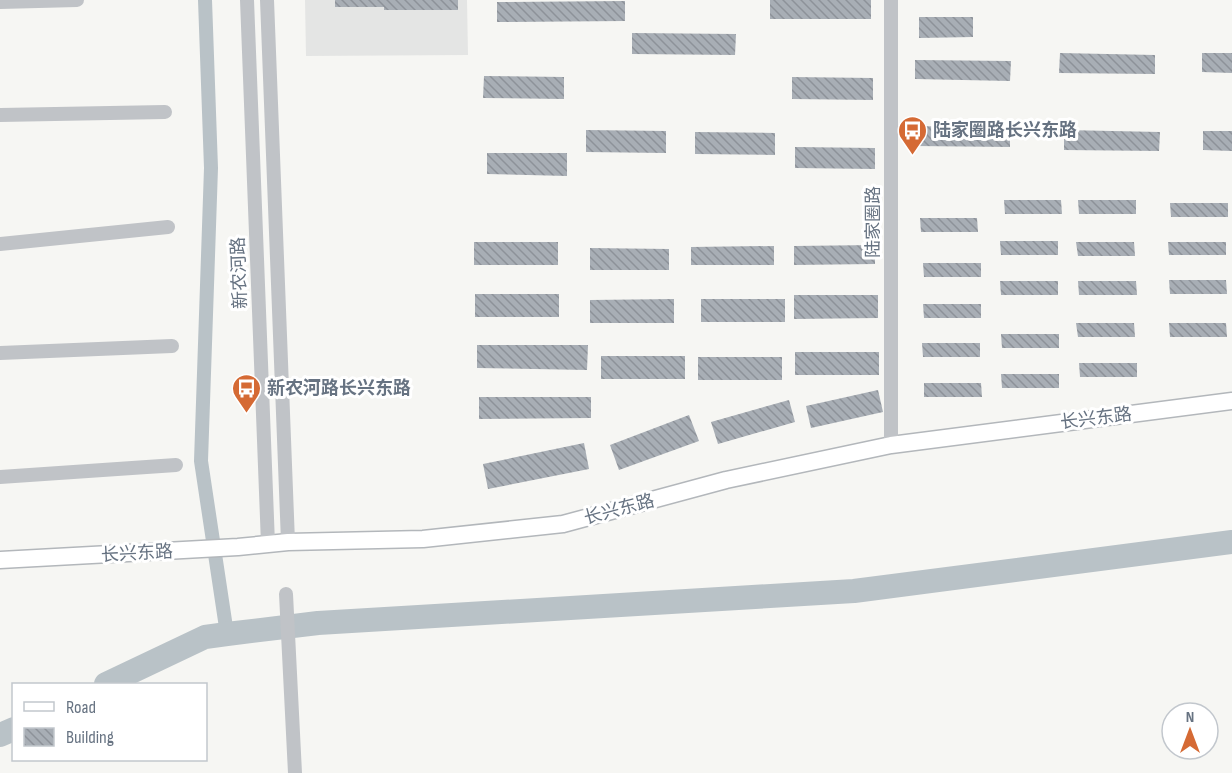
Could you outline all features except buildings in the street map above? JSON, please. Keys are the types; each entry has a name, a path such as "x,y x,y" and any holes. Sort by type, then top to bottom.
{"main road":[{"name":"长兴东路","path":"0,560 192,550 288,542 423,539 563,524 726,480 891,445 1232,401"}],"street":[{"path":"0,2 77,0"},
{"name":"新农河路","path":"247,0 268,544"},
{"path":"267,0 288,542"},
{"name":"陆家圈路","path":"891,0 891,445"},
{"path":"0,115 165,112"},
{"path":"0,244 168,226"},
{"path":"0,353 172,346"},
{"path":"0,477 176,465"},
{"path":"286,594 295,773"}],"shaded area":[{"path":"305,0 467,0 468,55 306,56"}],"waterway":[{"path":"205,0 211,168 201,461 227,634"},
{"path":"108,683 205,637 227,634 318,623 854,591 1232,542"},
{"path":"0,735 12,730"}],"place":[{"name":"陆家圈路长兴东路","path":"912,156"},
{"name":"新农河路长兴东路","path":"246,414"}]}
